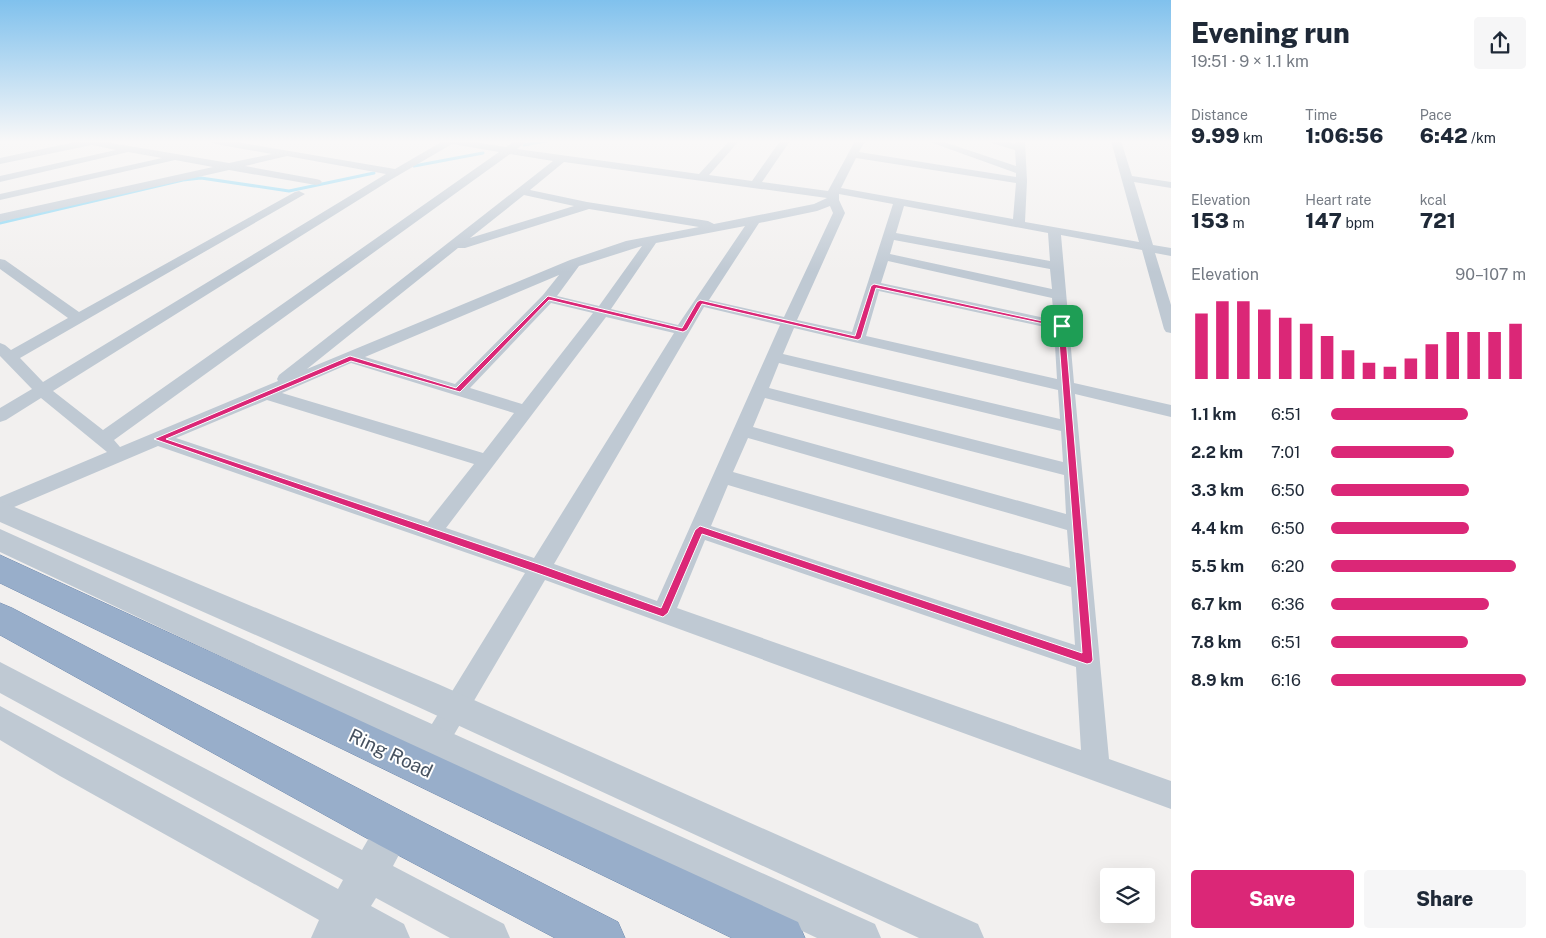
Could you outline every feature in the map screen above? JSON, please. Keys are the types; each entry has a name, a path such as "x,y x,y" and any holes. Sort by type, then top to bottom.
{"highway":[{"name":"Ring Road","path":"0,568 782,938"},
{"path":"0,618 394,830 602,938"}],"street":[{"path":"0,198 59,185"},
{"path":"0,218 145,185"},
{"path":"0,416 375,185"},
{"path":"103,439 458,185"},
{"path":"267,394 530,185"},
{"path":"746,185 899,202 1171,252"},
{"path":"0,506 574,263 630,244 817,207 833,195 838,185"},
{"path":"1019,223 1021,185"},
{"path":"1128,185 1171,329"},
{"path":"522,191 588,205 598,205 717,226"},
{"path":"120,456 103,439 43,391 5,352 78,318 299,194"},
{"path":"663,613 789,322 839,213 833,195"},
{"path":"858,338 899,202"},
{"path":"450,248 588,205"},
{"path":"436,741 700,302 755,220"},
{"path":"1054,231 1096,768"},
{"path":"889,235 1056,266"},
{"path":"432,532 603,311 652,240"},
{"path":"883,256 1059,295"},
{"path":"0,263 78,318"},
{"path":"458,391 548,298 574,263"},
{"path":"874,286 1062,326"},
{"path":"548,298 683,330"},
{"path":"700,302 1171,411"},
{"path":"774,357 1070,428"},
{"path":"350,358 526,411"},
{"path":"760,391 1073,471"},
{"path":"267,394 487,461"},
{"path":"743,430 1077,525"},
{"path":"158,439 541,569 1171,795"},
{"path":"723,476 1082,581"},
{"path":"0,511 457,708 964,938"},
{"path":"700,530 1087,660"},
{"path":"0,540 861,938"},
{"path":"0,677 490,938"},
{"path":"0,722 339,926 390,938"},
{"path":"339,926 394,830"}],"waterway":[{"path":"0,223 163,185"},
{"path":"247,185 289,191 318,185"}],"route":[{"path":"874,286 1062,326 1087,660 700,530 663,613 541,569 158,439 350,358 458,391 548,298 683,330 700,302 858,338 874,286"}]}
